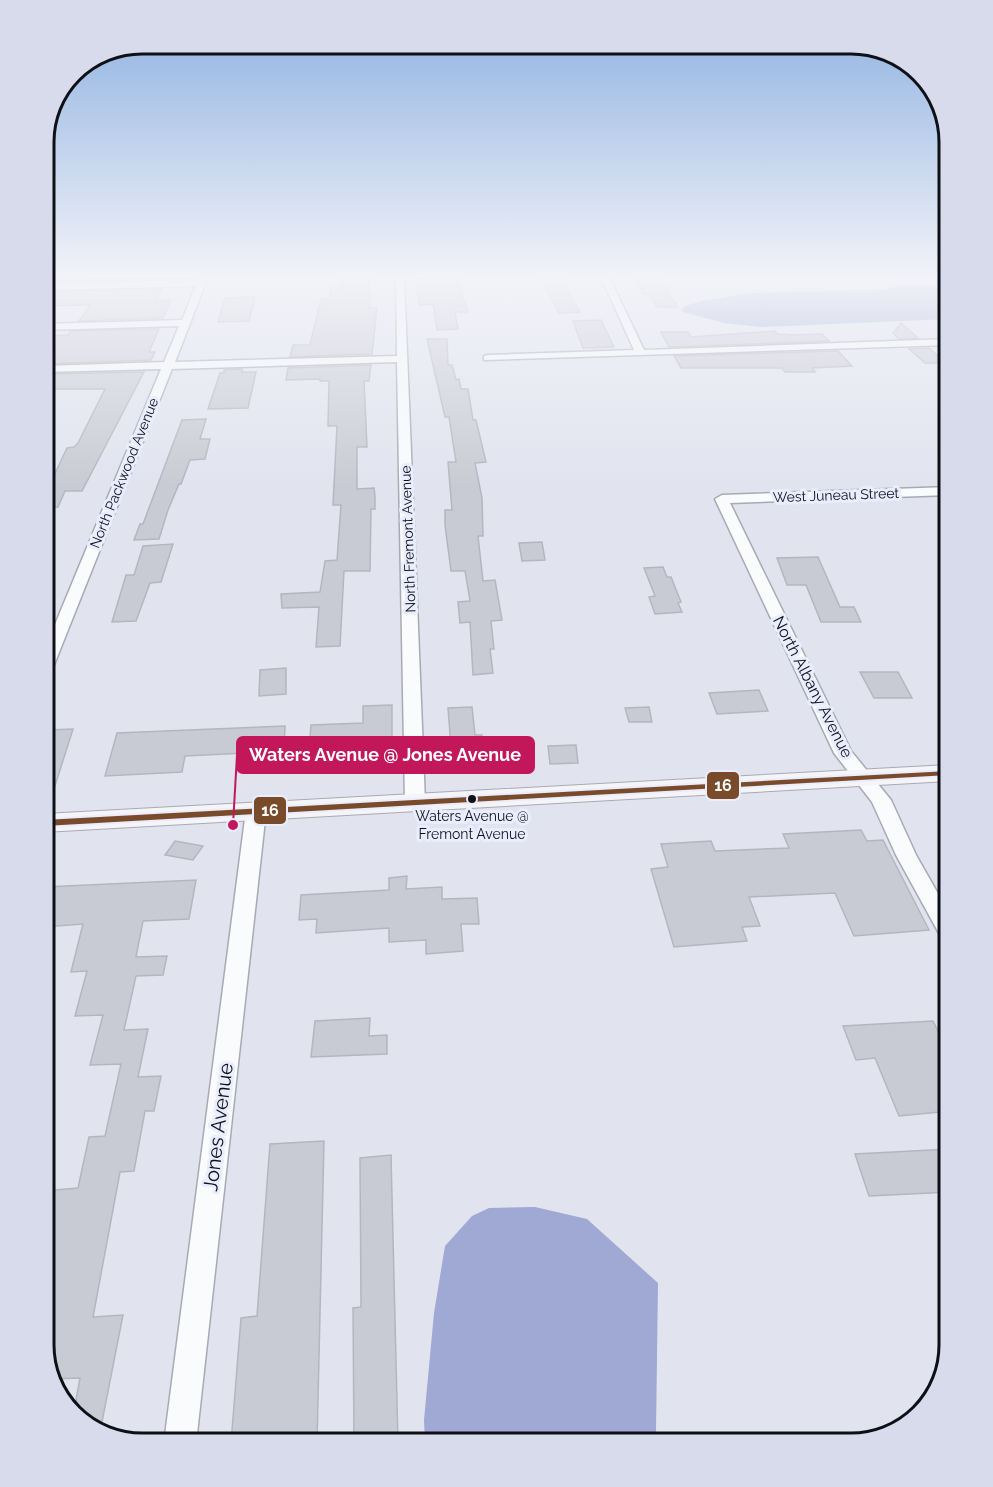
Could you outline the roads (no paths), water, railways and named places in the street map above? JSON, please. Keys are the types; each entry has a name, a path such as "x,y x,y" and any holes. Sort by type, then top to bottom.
{"main road":[{"path":"54,822 939,774"}],"street":[{"name":"North Packwood Avenue","path":"54,645 176,346"},
{"name":"North Fremont Avenue","path":"402,346 415,802"},
{"path":"637,346 640,352"},
{"path":"488,358 814,346"},
{"path":"54,369 402,359"},
{"name":"West Juneau Street","path":"722,500 939,491"},
{"name":"North Albany Avenue","path":"722,500 843,753 881,800 906,855 939,912"},
{"name":"Jones Avenue","path":"181,1433 256,811"}],"water":[{"path":"535,1207 587,1219 658,1283 656,1433 425,1433 434,1313 445,1246 472,1216 489,1208"}],"place":[{"name":"Waters Avenue @ Fremont Avenue","path":"472,799"},
{"name":"Waters Avenue @ Jones Avenue","path":"233,825"}]}
